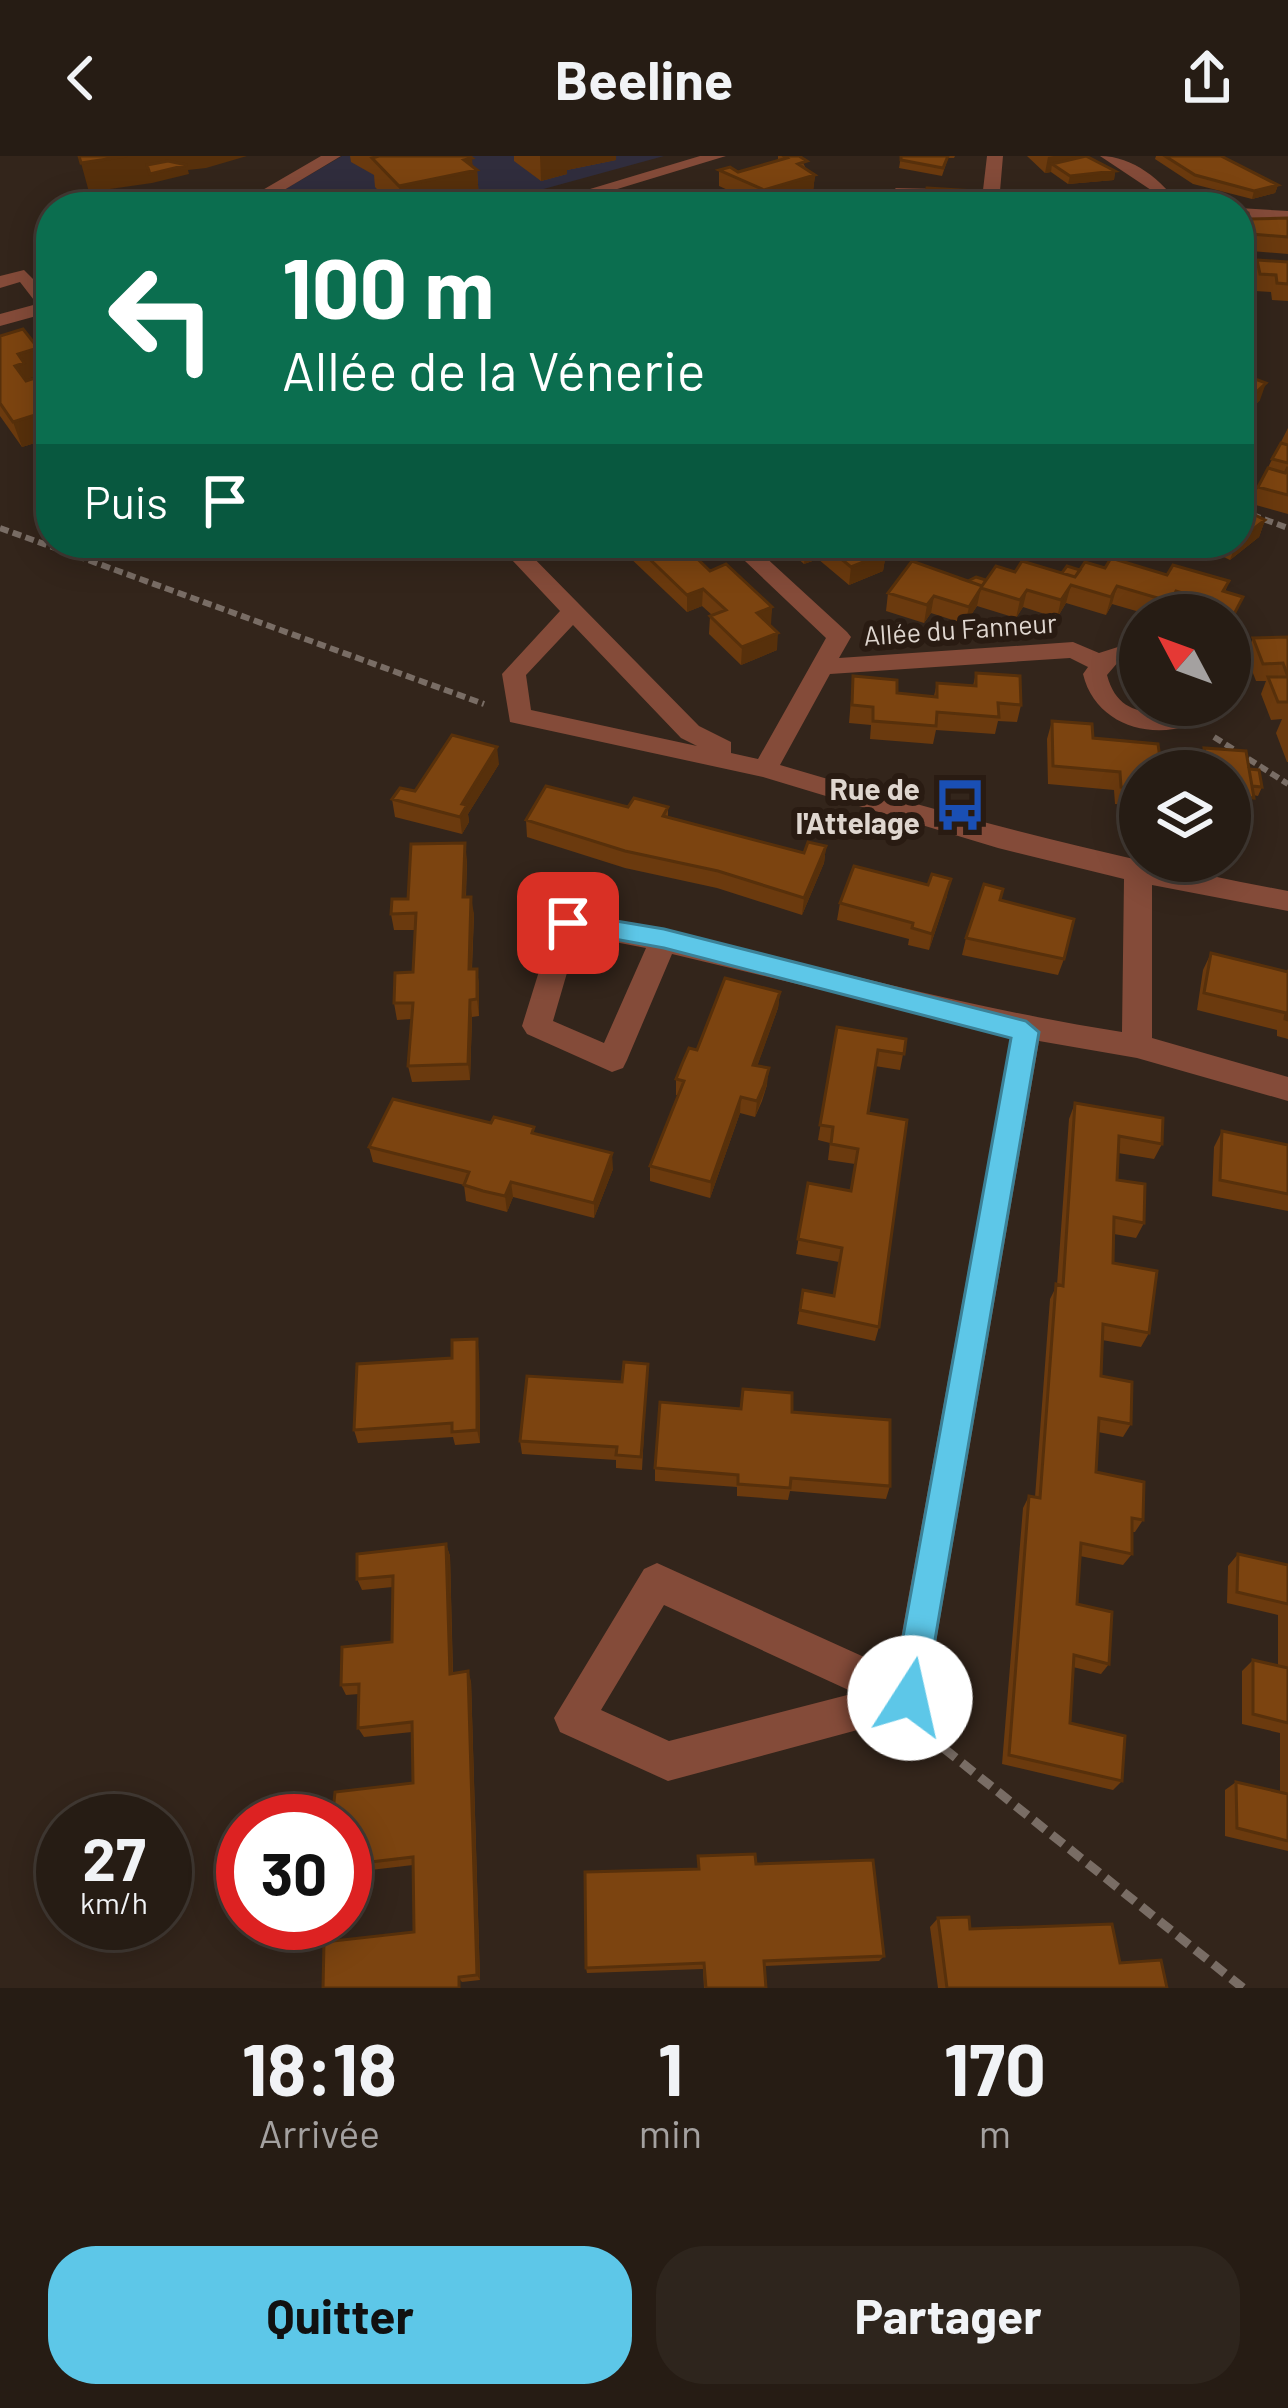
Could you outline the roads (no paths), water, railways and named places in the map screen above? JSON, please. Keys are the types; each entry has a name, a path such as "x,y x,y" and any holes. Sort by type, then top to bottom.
{"street":[{"path":"268,192 333,156"},
{"path":"592,192 718,156"},
{"path":"991,192 995,156"},
{"path":"1108,156 1162,192"},
{"path":"1254,214 1288,216"},
{"path":"0,281 24,275 36,289"},
{"path":"0,320 36,310"},
{"path":"522,558 690,732 765,769"},
{"path":"753,558 839,637 765,769"},
{"path":"574,610 514,674 519,716 765,769 998,839 1119,868"},
{"name":"Allée du Fanneur","path":"821,667 1073,650 1100,663"},
{"path":"1119,656 1100,663 1095,686 1119,711"},
{"path":"1137,1046 1138,882"},
{"path":"1185,882 1288,902"},
{"path":"664,938 612,1060 537,1026 568,923 664,938 1026,1032 1137,1046 1288,1089"},
{"path":"899,1701 1026,1032"},
{"path":"657,1582 899,1701 668,1761 574,1718 657,1582"}],"place":[{"name":"Rue de l'Attelage","path":"960,805"}]}
